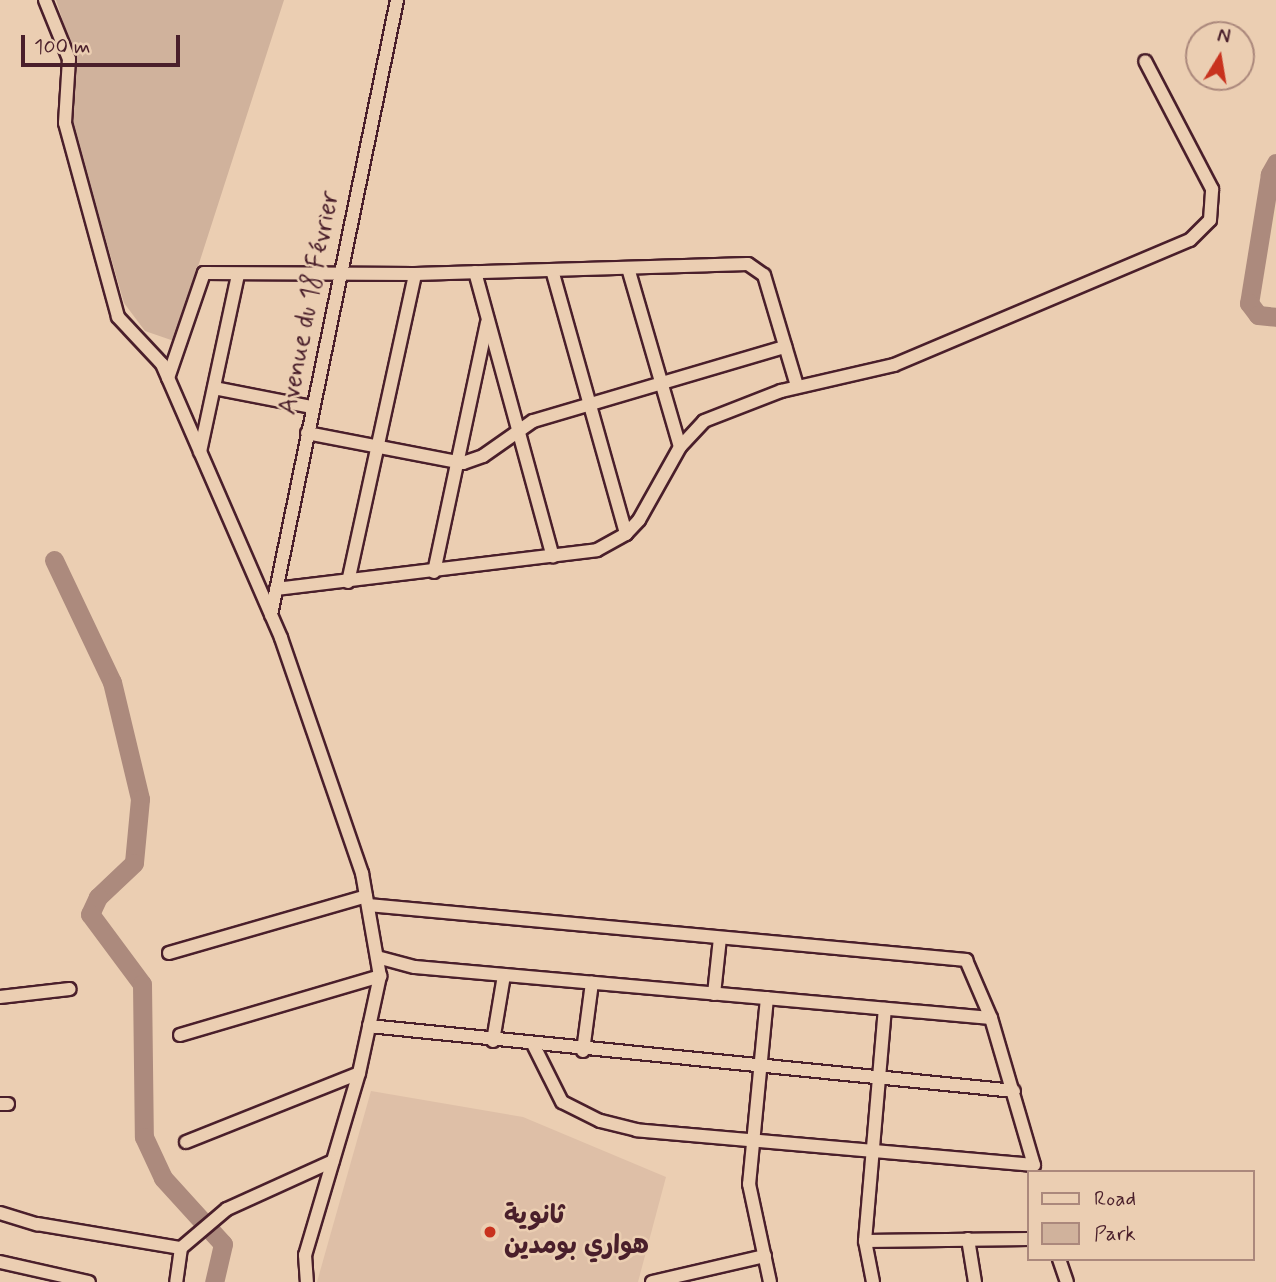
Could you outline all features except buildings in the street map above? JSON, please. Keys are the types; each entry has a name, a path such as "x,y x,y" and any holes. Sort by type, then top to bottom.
{"street":[{"path":"45,0 69,59 65,123 118,317 162,364 271,615 367,901 380,976 359,1073 305,1255 307,1282"},
{"name":"Avenue du 18 Février","path":"271,615 337,275 397,0"},
{"path":"276,589 434,572 597,550 626,534 639,520 680,447 704,421 797,386 894,365 1190,240 1210,220 1212,189 1145,61"},
{"path":"168,378 204,273 337,275 756,266 764,275 797,386"},
{"path":"628,268 680,447"},
{"path":"552,270 626,534"},
{"path":"475,272 553,557"},
{"path":"200,452 238,274"},
{"path":"348,582 415,274"},
{"path":"434,572 488,319"},
{"path":"307,433 457,463 483,456 518,429 589,404 785,348"},
{"path":"214,388 312,407"},
{"path":"169,954 367,901 965,960 990,1018 1035,1168 637,1130 600,1121 562,1102 534,1046"},
{"path":"714,994 720,937"},
{"path":"377,957 415,967 990,1018"},
{"path":"493,1041 504,975"},
{"path":"180,1035 380,976"},
{"path":"583,1051 592,983"},
{"path":"0,997 70,989"},
{"path":"767,998 749,1184 770,1282"},
{"path":"873,1282 865,1241 885,1009"},
{"path":"369,1026 583,1051 1014,1091"},
{"path":"186,1142 359,1073"},
{"path":"176,1282 181,1248 227,1209 333,1161"},
{"path":"0,1213 37,1224 181,1248"},
{"path":"865,1241 1028,1239"},
{"path":"968,1240 975,1282"},
{"path":"652,1282 765,1256"},
{"path":"1060,1261 1067,1282"},
{"path":"0,1262 89,1282"}],"shaded area":[{"name":"ثانوية هواري بومدين","path":"371,1091 523,1117 666,1177 638,1282 317,1282"}],"green space":[{"path":"56,0 284,0 174,341 145,331 124,303 73,125 74,55"}],"waterway":[{"path":"1276,163 1270,174 1249,303 1258,315 1276,317"},
{"path":"54,560 112,682 140,799 134,863 98,897 90,914 142,984 144,1137 163,1178 223,1244 214,1282"}],"place":[{"name":"ثانوية هواري بومدين","path":"490,1232"}]}
